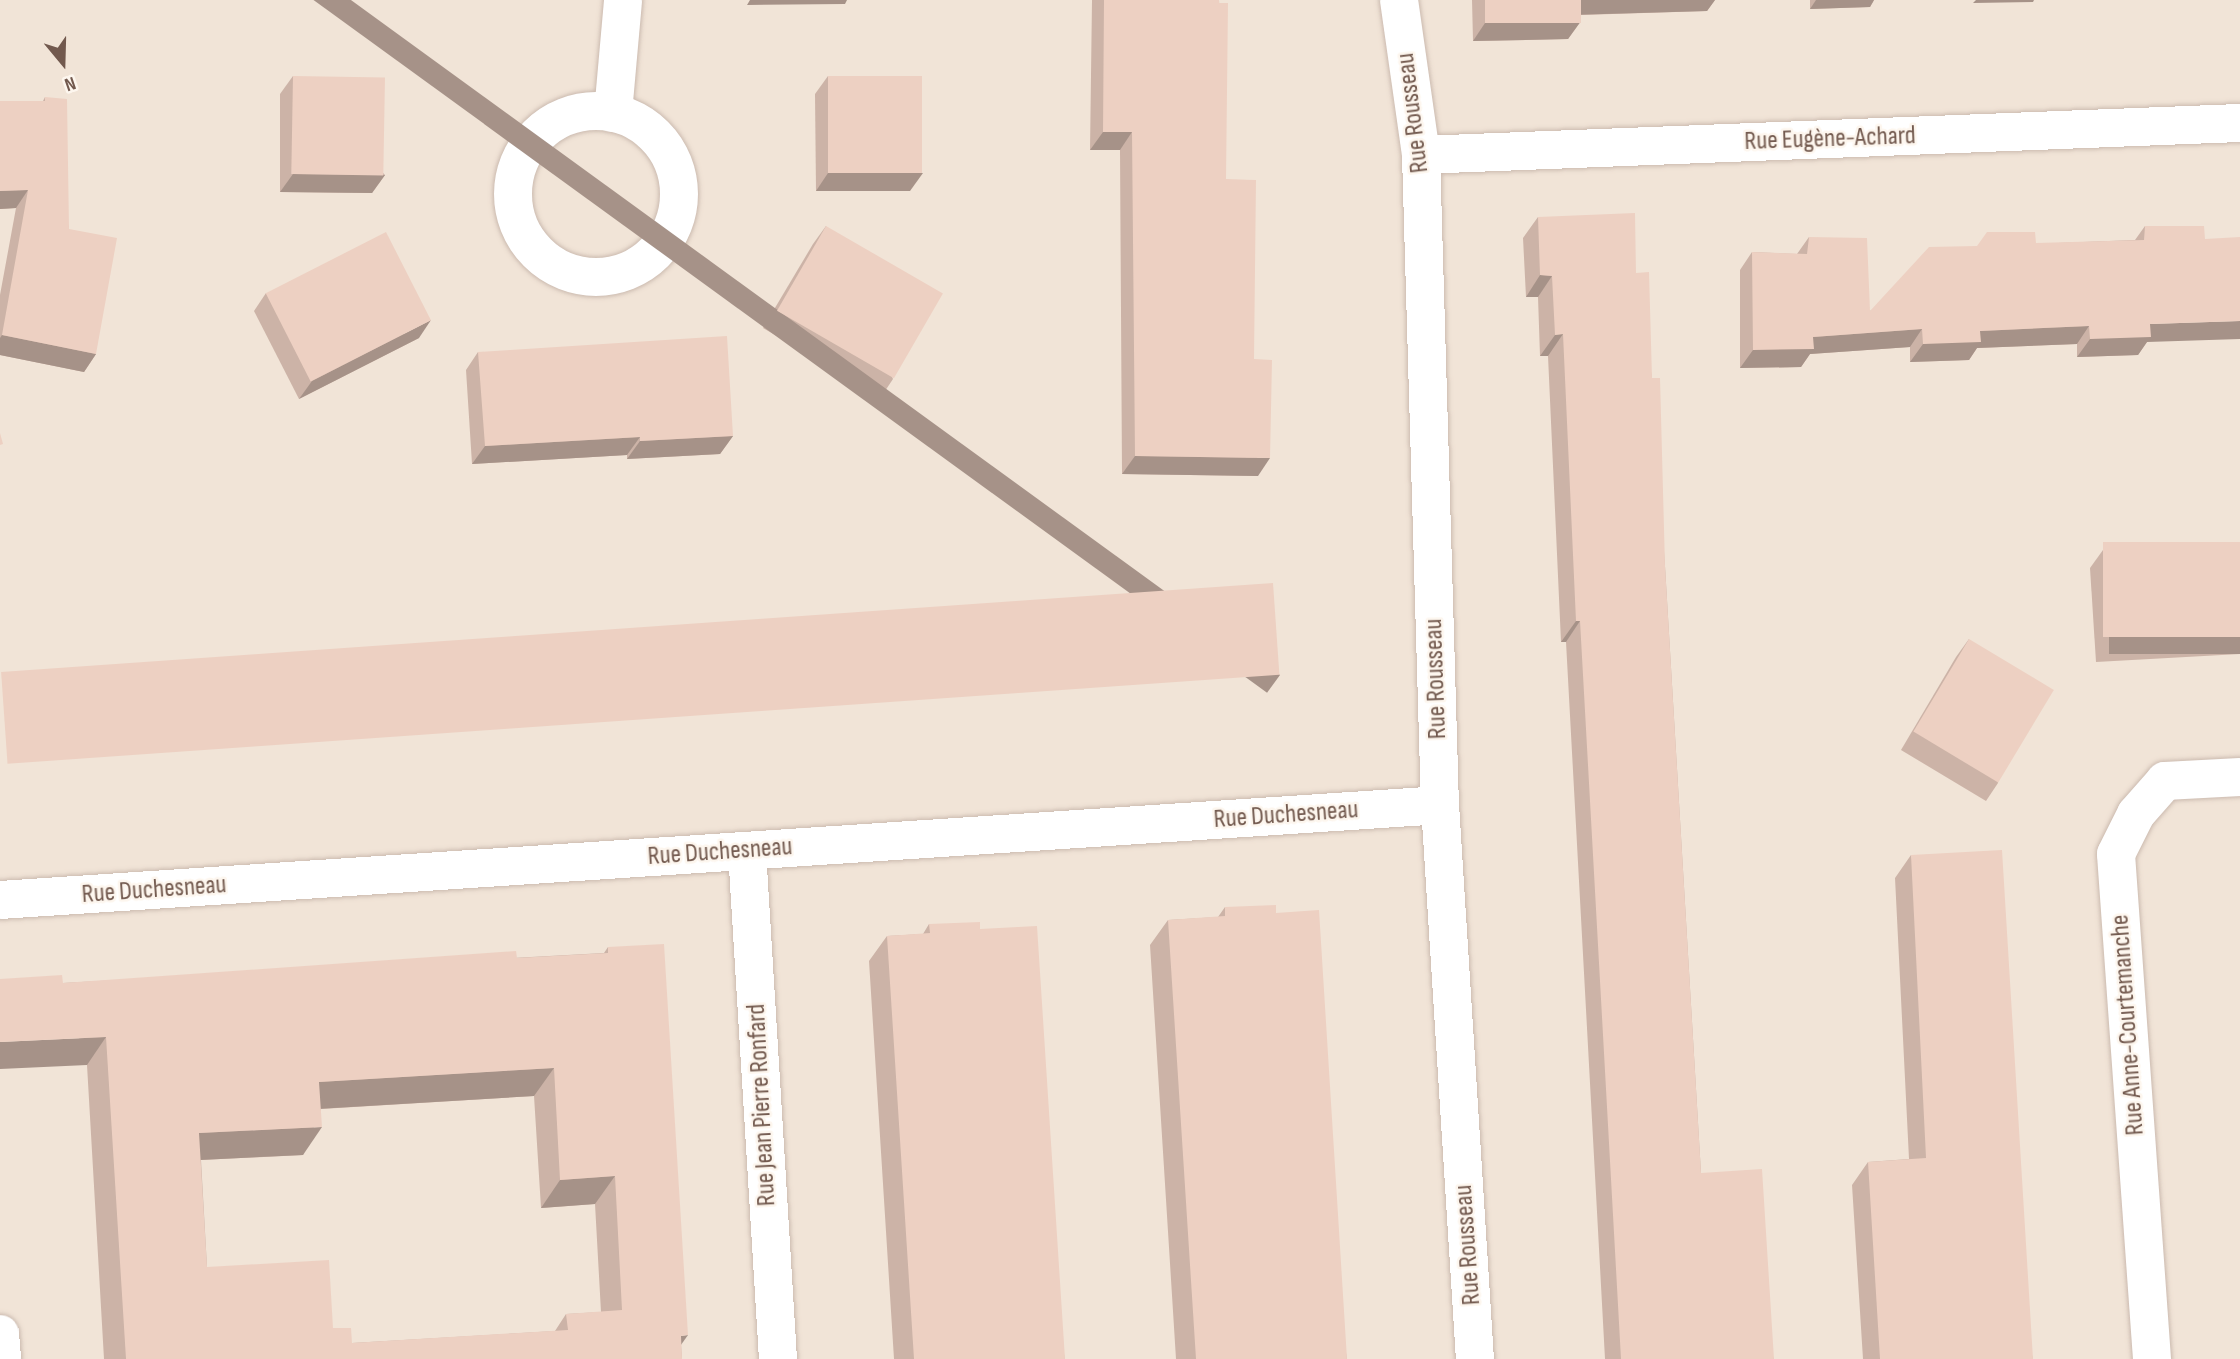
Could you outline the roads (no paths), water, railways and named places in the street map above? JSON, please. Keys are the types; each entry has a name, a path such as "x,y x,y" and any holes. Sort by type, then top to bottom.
{"street":[{"path":"613,113 622,0"},
{"name":"Rue Rousseau","path":"1399,0 1421,155 1440,805 1475,1359"},
{"path":"586,111 613,113 639,123 660,140 674,164 679,191 676,219 664,243 643,262 618,275 591,277 564,271 532,246 514,210 513,183 521,156 537,135 559,120 586,111"},
{"name":"Rue Eugène-Achard","path":"1421,155 2240,123"},
{"name":"Rue Anne-Courtemanche","path":"2152,1359 2116,854 2136,814 2165,781 2240,777"},
{"name":"Rue Duchesneau","path":"0,900 1440,805"},
{"name":"Rue Jean Pierre Ronfard","path":"747,850 778,1359"},
{"path":"0,1334 2,1359"}]}
